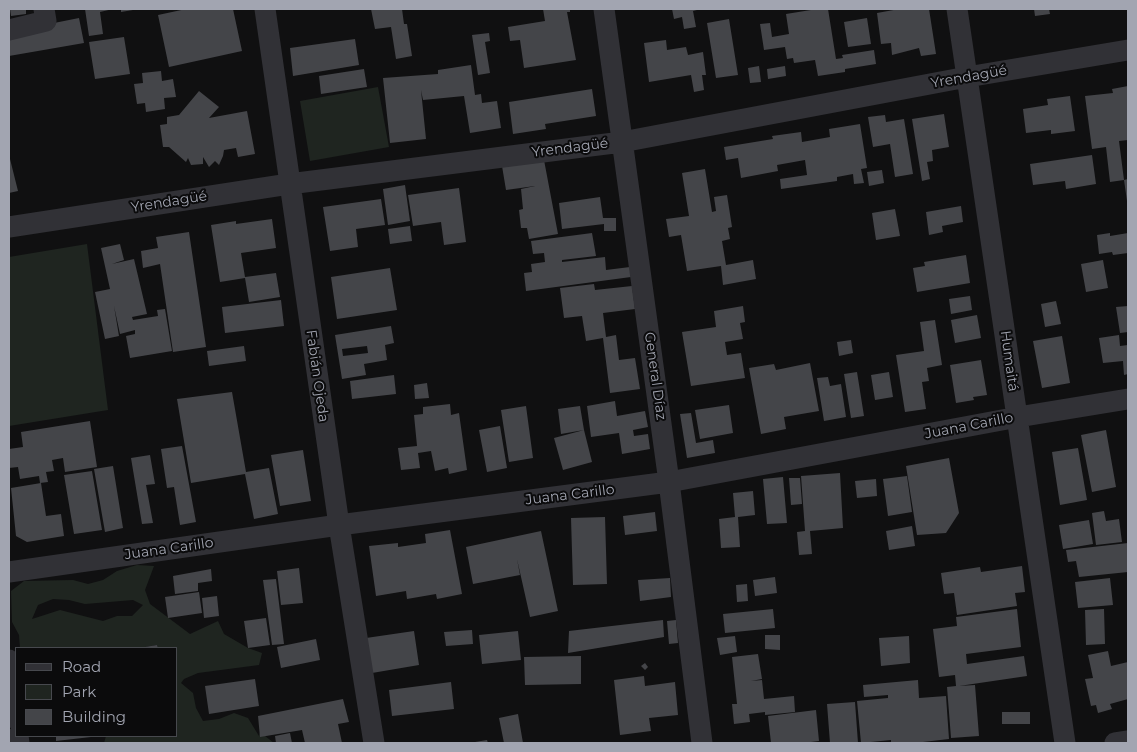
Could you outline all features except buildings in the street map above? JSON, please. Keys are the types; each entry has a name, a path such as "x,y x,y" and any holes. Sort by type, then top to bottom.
{"street":[{"path":"15,25 46,21 44,9"},
{"name":"Fabián Ojeda","path":"265,9 339,525 374,743"},
{"name":"General Díaz","path":"604,9 669,482 702,743"},
{"name":"Humaitá","path":"957,9 1065,743"},
{"name":"Yrendagüé","path":"9,227 289,184 622,142 968,77 1128,50"},
{"name":"Juana Carillo","path":"9,572 339,525 669,482 1018,417 1128,399"},
{"path":"9,660 15,711"},
{"path":"1116,743 1128,741"}],"green space":[{"path":"378,87 389,147 310,161 300,101"},
{"path":"87,244 108,410 9,426 9,257"},
{"path":"137,565 154,566 145,590 150,604 190,634 218,621 224,634 248,648 262,653 259,665 198,673 184,679 181,683 193,693 196,708 203,721 219,719 234,713 248,718 259,736 260,732 274,743 104,743 106,737 178,737 178,647 158,647 157,645 145,647 20,647 19,635 12,622 11,591 24,581 73,580 88,584 103,580 117,571","holes":["53,599 85,604 133,600 143,605 132,616 117,616 103,621 60,610 32,619 38,605"]}]}
